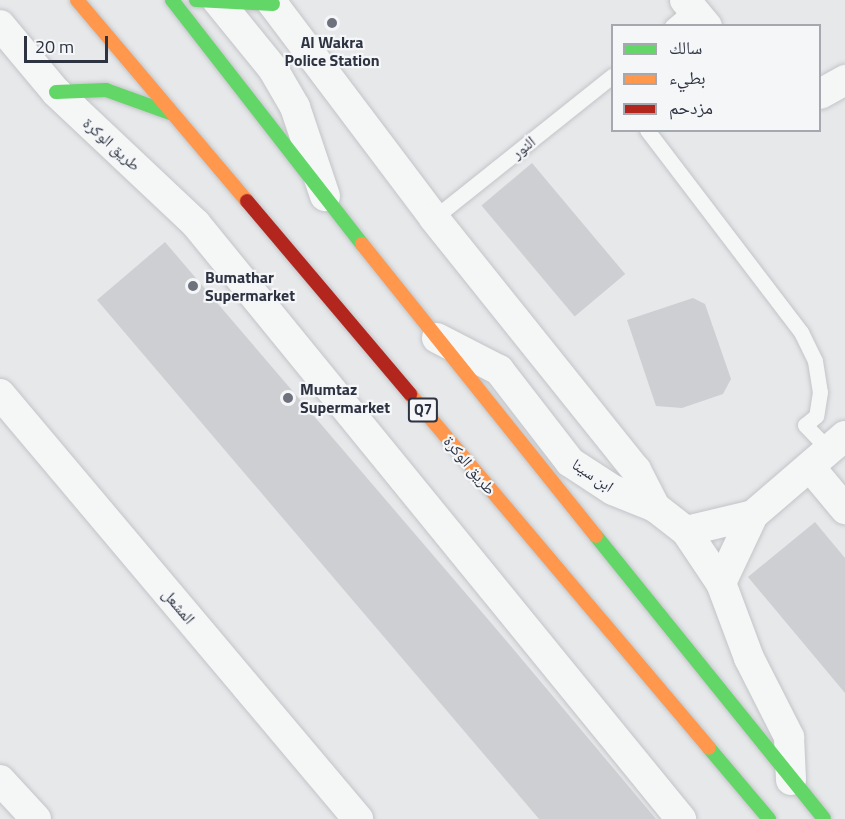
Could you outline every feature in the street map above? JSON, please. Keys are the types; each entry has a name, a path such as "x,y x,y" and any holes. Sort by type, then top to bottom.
{"highway":[{"name":"طريق الوكرة","path":"77,0 770,819"},
{"path":"172,0 435,337 824,819"},
{"path":"211,1 271,2"},
{"path":"56,92 106,90 172,114"}],"street":[{"path":"211,1 273,69 295,107 327,201"},
{"path":"271,2 434,218 636,470 655,507"},
{"name":"طريق الوكرة","path":"0,25 13,54 196,224 681,819"},
{"path":"821,93 845,80"},
{"name":"ابن سينا","path":"435,337 499,370 570,462 613,490 655,507 686,531 721,584"},
{"name":"المشعل","path":"0,394 358,819"},
{"path":"791,780 789,737 749,658 721,584 753,515 828,451 845,509"},
{"path":"686,531 753,515"},
{"path":"0,780 36,819"}],"lane":[{"name":"النور","path":"434,218 611,81"},
{"path":"649,132 805,339 820,392 816,416 805,425 828,451"}],"building":[{"path":"532,163 625,274 575,317 481,205"},
{"path":"165,242 656,819 539,819 97,300"},
{"path":"693,298 705,304 731,379 723,394 682,408 656,406 627,320"},
{"path":"815,522 845,558 845,693 748,577"}],"traffic: fast":[{"path":"172,0 362,244"},
{"path":"196,0 273,4"},
{"path":"56,92 106,90 170,113"},
{"path":"596,536 824,819"},
{"path":"709,748 769,819"}],"traffic: slow":[{"path":"77,0 247,201"},
{"path":"362,244 596,536"},
{"path":"410,394 709,748"}],"traffic: jam":[{"path":"247,201 410,394"}],"place":[{"name":"Al Wakra Police Station","path":"332,23"},
{"name":"Bumathar Supermarket","path":"193,286"},
{"name":"Mumtaz Supermarket","path":"288,398"}]}
